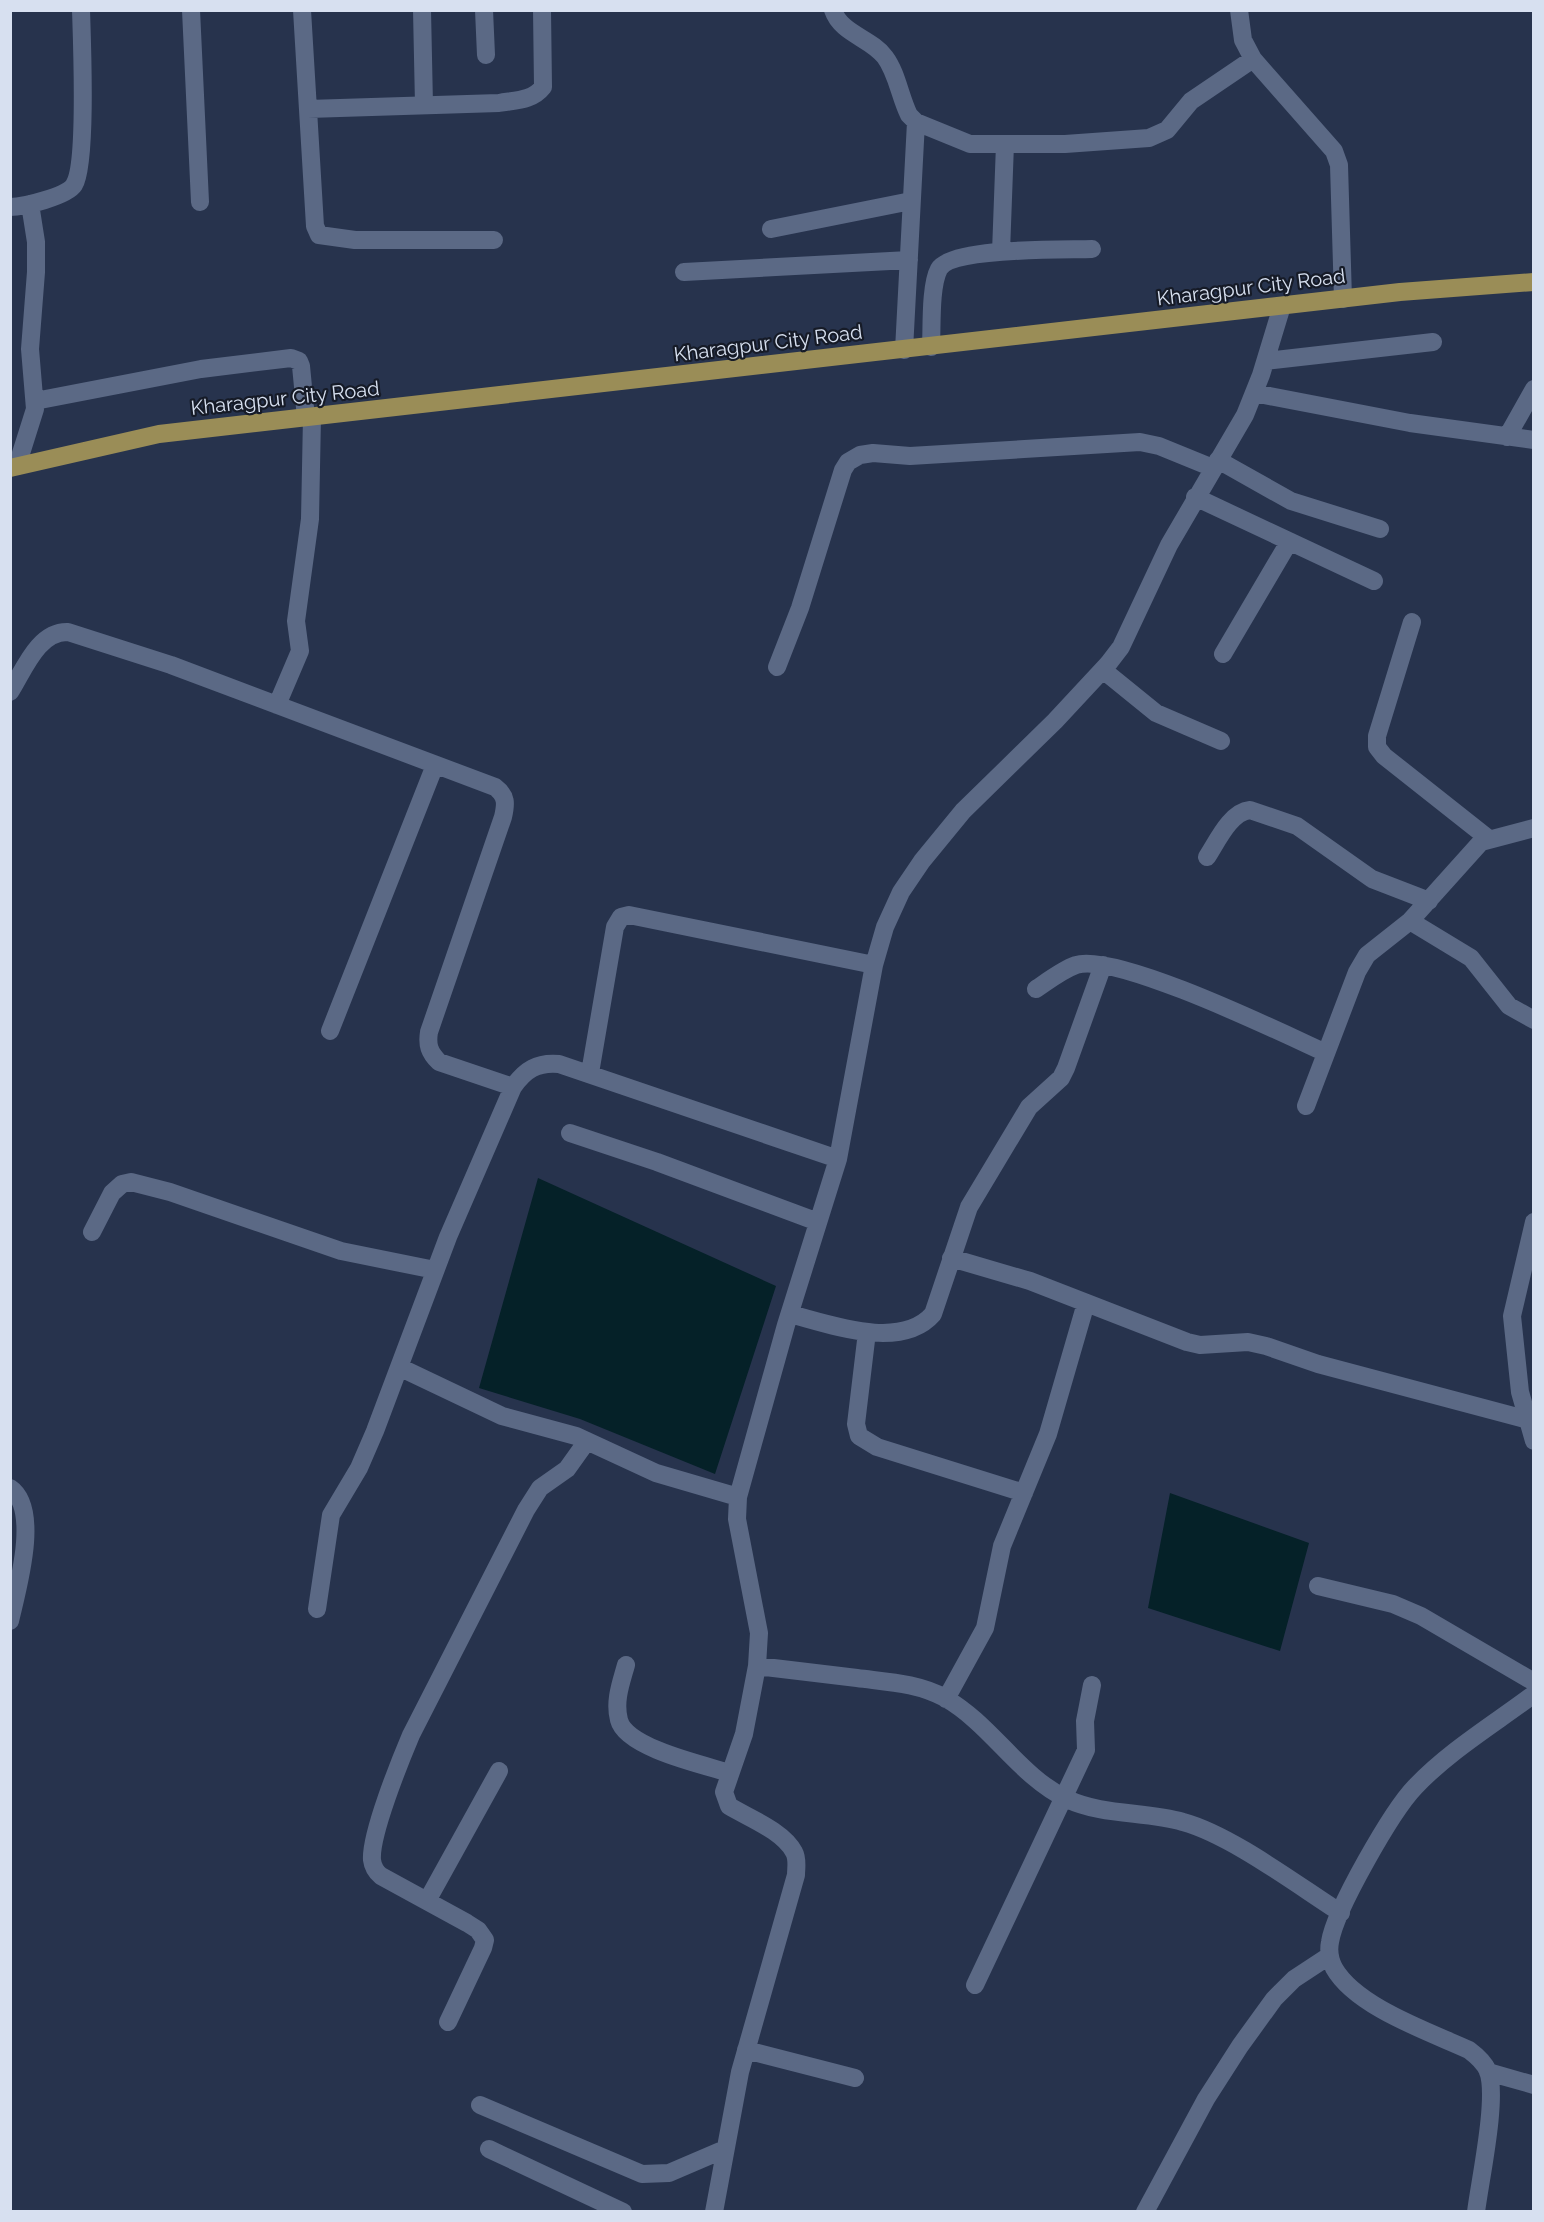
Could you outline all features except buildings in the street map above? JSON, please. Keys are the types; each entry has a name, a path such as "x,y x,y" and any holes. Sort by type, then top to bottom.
{"main road":[{"name":"Kharagpur City Road","path":"14,467 159,434 1343,299 1533,282"}],"street":[{"path":"10,207 30,204 68,192 77,179 82,120 81,10"},
{"path":"191,10 200,202"},
{"path":"302,10 315,226 319,235 355,240 494,240"},
{"path":"422,10 424,105"},
{"path":"484,10 486,55"},
{"path":"308,109 499,103 538,94 543,87 544,74 542,10"},
{"path":"833,10 841,25 873,45 884,55 909,115 916,122 970,144 1065,144 1149,138 1161,134 1191,102 1253,59"},
{"path":"1239,10 1243,40 1253,59 1334,151 1339,165 1343,299"},
{"path":"904,350 916,122"},
{"path":"1000,252 1005,144"},
{"path":"771,229 911,201"},
{"path":"14,467 31,425 35,401 30,349 36,279 36,242 30,204"},
{"path":"931,347 936,280 939,269 954,258 1000,252 1092,249"},
{"path":"684,272 909,260"},
{"path":"714,2211 746,2050 796,1875 797,1860 795,1852 777,1835 729,1806 724,1792 744,1734 757,1666 759,1633 737,1520 738,1497 790,1314 838,1159 874,964 885,927 901,892 922,861 963,811 1103,670 1121,647 1169,545 1245,415 1266,361 1282,306"},
{"path":"1266,361 1433,342"},
{"path":"35,401 190,371 291,358 298,361 301,366 309,418 310,519 296,621 300,651 277,705"},
{"path":"1507,437 1533,389"},
{"path":"1254,393 1410,423 1533,440"},
{"path":"777,667 800,608 843,470 848,462 860,455 910,456 1140,442 1216,464 1291,501 1380,529"},
{"path":"1195,497 1374,581"},
{"path":"1223,654 1289,542"},
{"path":"1412,622 1377,736 1377,747 1384,756 1489,839"},
{"path":"10,692 39,646 56,632 68,632 171,665 495,787 502,792 506,803 429,1032 428,1044 431,1054 439,1062 513,1087"},
{"path":"1103,670 1156,713 1221,741"},
{"path":"330,1031 435,765"},
{"path":"1207,857 1235,816 1242,811 1250,810 1297,826 1372,879 1429,901"},
{"path":"1306,1106 1357,972 1367,956 1410,921 1470,852 1489,839 1533,828"},
{"path":"590,1073 615,927 621,917 629,915 874,964"},
{"path":"1410,921 1471,958 1509,1006 1533,1020"},
{"path":"1036,989 1076,965 1103,965 1142,976 1217,1004 1326,1053"},
{"path":"790,1314 867,1332 900,1331 926,1322 933,1314 969,1207 1029,1107 1062,1077 1103,965"},
{"path":"317,1609 331,1515 359,1468 435,1270 513,1087 522,1074 531,1067 547,1063 590,1073 838,1159"},
{"path":"570,1133 657,1162 818,1222"},
{"path":"92,1232 112,1194 122,1184 131,1182 170,1192 342,1251 435,1270"},
{"path":"1533,1221 1513,1305 1524,1357 1525,1419 1533,1441"},
{"path":"951,1258 1030,1281 1187,1342 1200,1345 1248,1342 1266,1346 1318,1364 1525,1419"},
{"path":"946,1699 985,1628 997,1564 1048,1434 1086,1303"},
{"path":"867,1332 856,1424 859,1437 877,1447 1024,1493"},
{"path":"399,1367 502,1416 587,1441 656,1473 738,1497"},
{"path":"448,2022 483,1948 484,1940 473,1926 381,1876 375,1870 372,1862 372,1850 395,1773 432,1692 526,1510 540,1488 567,1469 587,1441"},
{"path":"10,1488 19,1495 25,1515 23,1565 10,1621"},
{"path":"1318,1586 1393,1604 1412,1612 1445,1629 1533,1682"},
{"path":"626,1665 617,1698 619,1723 625,1733 645,1744 730,1773"},
{"path":"757,1666 908,1685 946,1699 985,1727 1040,1781 1064,1797 1088,1807 1150,1815 1184,1822 1208,1831 1341,1913"},
{"path":"975,1985 1086,1750 1085,1721 1092,1685"},
{"path":"1476,2211 1491,2101 1488,2072 1481,2060 1469,2050 1369,2001 1335,1970 1329,1956 1330,1942 1341,1913 1372,1851 1399,1806 1436,1767 1533,1694"},
{"path":"427,1901 499,1771"},
{"path":"1145,2211 1206,2098 1240,2046 1288,1986 1329,1956"},
{"path":"746,2050 855,2078"},
{"path":"1488,2072 1533,2085"},
{"path":"480,2105 642,2174 669,2173 725,2150"},
{"path":"489,2150 623,2211"}],"water":[{"path":"538,1178 776,1286 715,1474 580,1419 479,1388"},
{"path":"1170,1493 1309,1543 1280,1651 1148,1608"}]}
